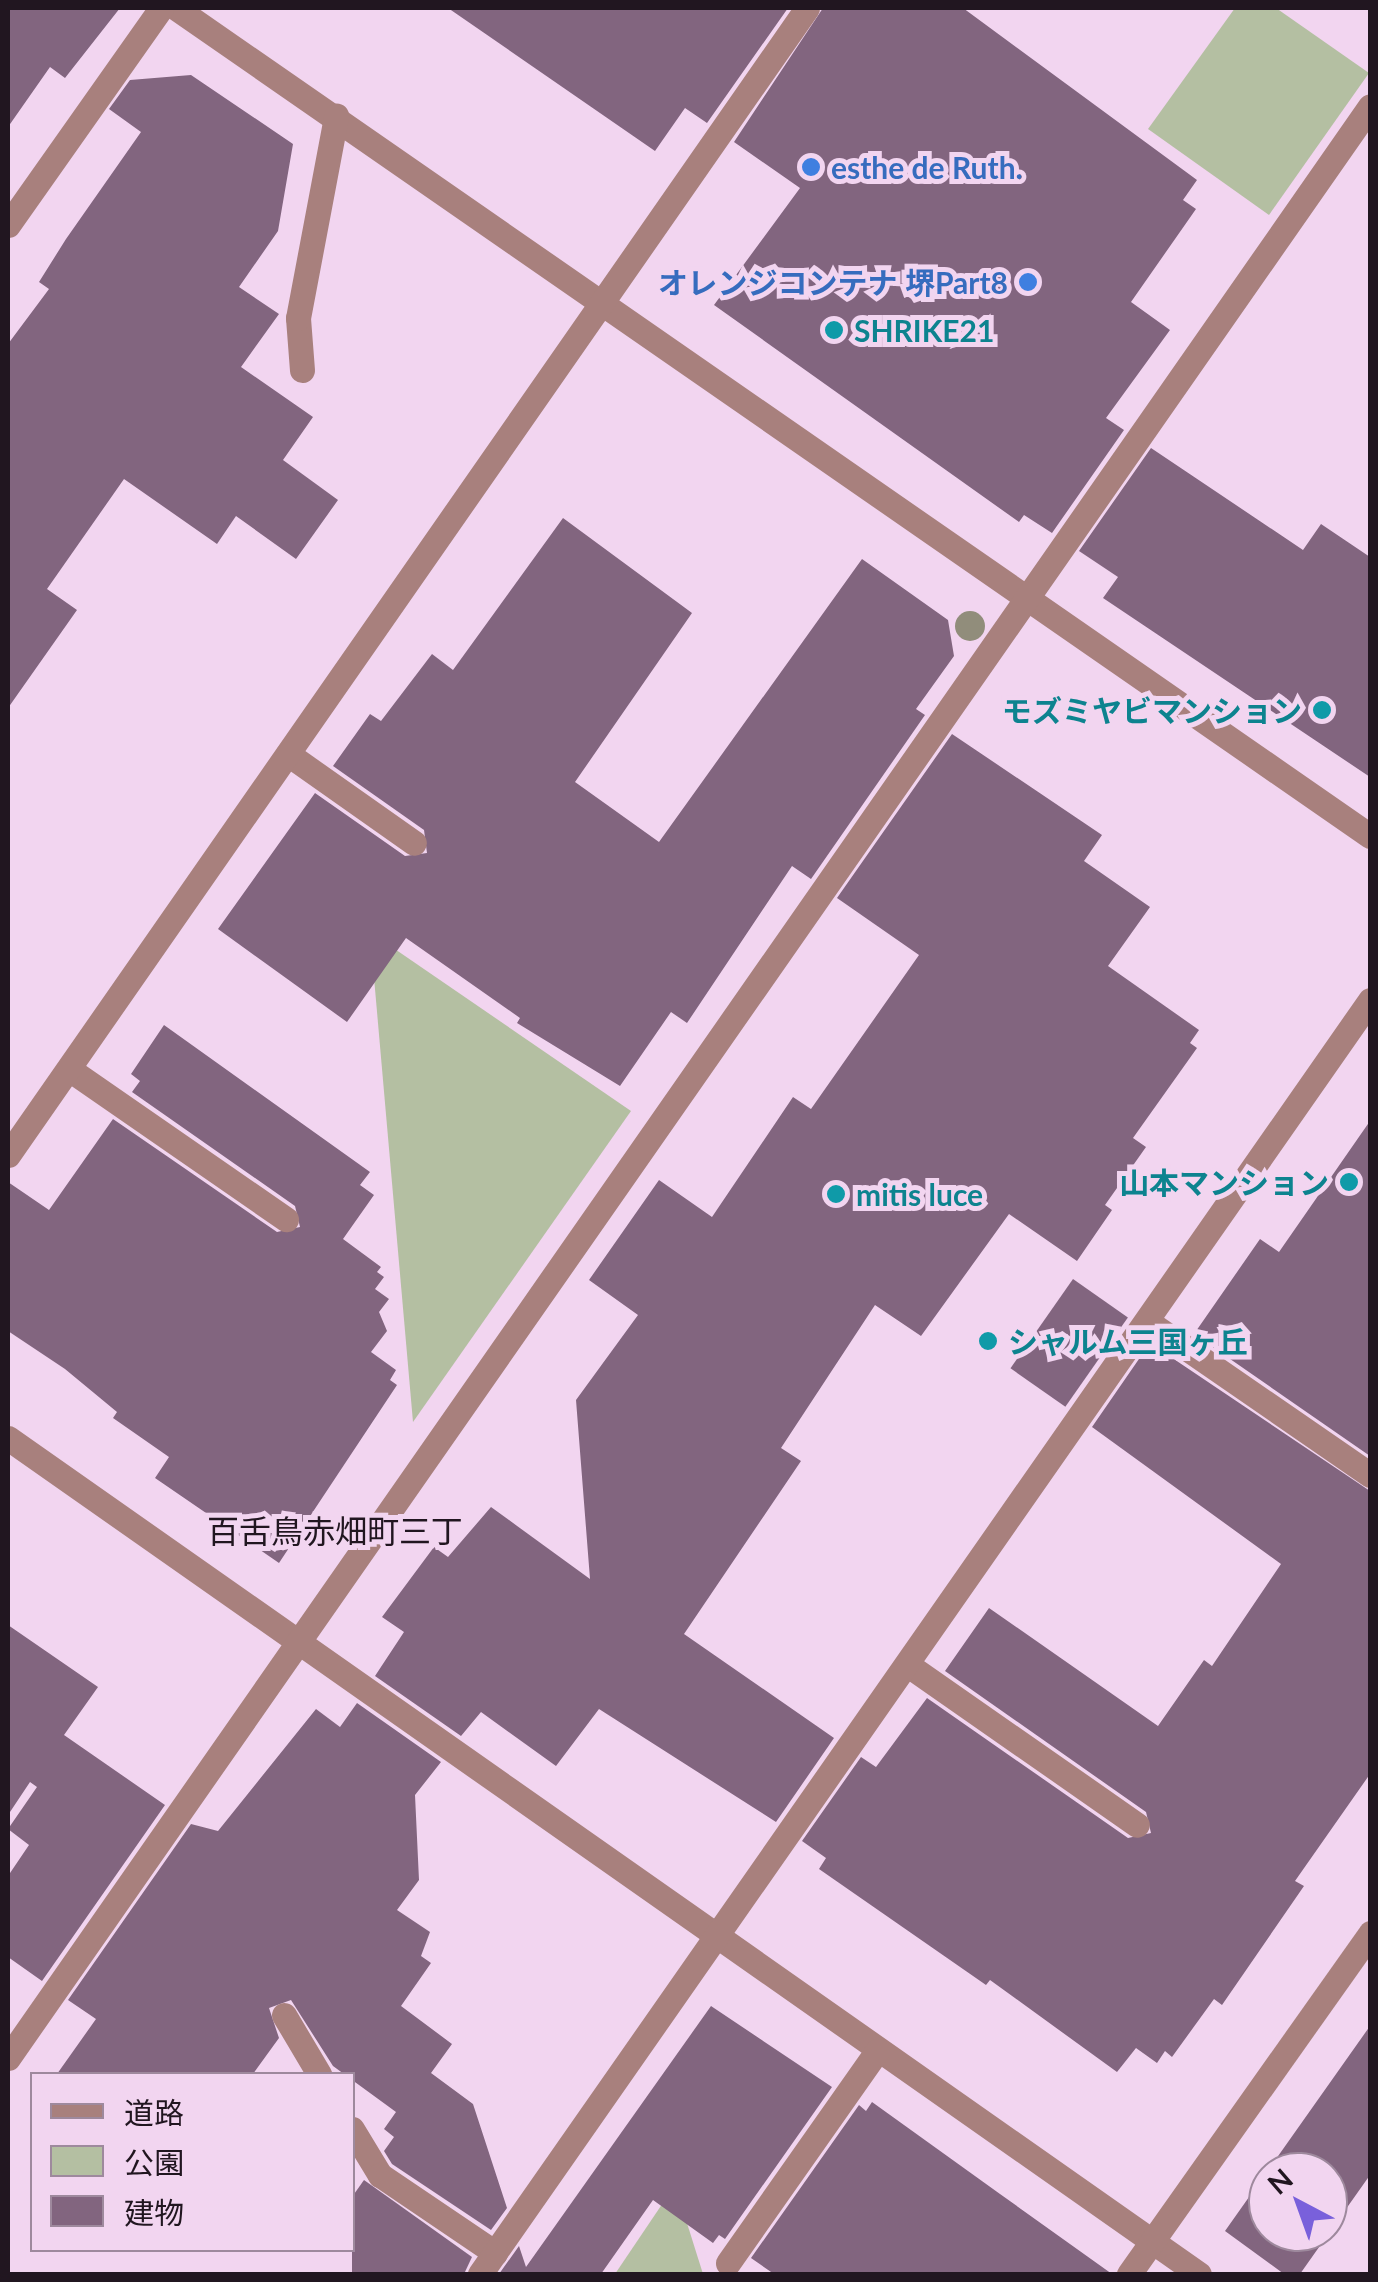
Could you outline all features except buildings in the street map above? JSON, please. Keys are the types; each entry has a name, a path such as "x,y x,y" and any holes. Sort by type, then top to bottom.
{"street":[{"path":"8,226 160,8"},
{"path":"176,8 604,301 1370,836"},
{"path":"8,1155 807,8"},
{"path":"8,2058 301,1645 1024,595 1370,106"},
{"path":"302,370 298,318 336,116"},
{"path":"288,754 414,843"},
{"path":"355,2135 380,2175 487,2264 719,1938 1370,1000"},
{"path":"69,1068 286,1219"},
{"path":"1148,1321 1370,1475"},
{"path":"8,1438 1198,2274"},
{"path":"908,1666 1137,1825"},
{"path":"1129,2274 1370,1934"},
{"path":"284,2015 319,2072"},
{"path":"728,2263 878,2051"}],"green space":[{"path":"1235,8 1276,8 1369,73 1269,215 1148,129"},
{"path":"370,932 631,1111 413,1422"},
{"path":"675,2185 703,2274 615,2274"}],"place":[{"name":"esthe de Ruth.","path":"811,167"},
{"name":"オレンジコンテナ 堺Part8","path":"1028,282"},
{"name":"SHRIKE21","path":"834,330"},
{"name":"モズミヤビマンション","path":"1322,710"},
{"name":"山本マンション","path":"1349,1182"},
{"name":"mitis luce","path":"836,1194"},
{"name":"シャルム三国ヶ丘","path":"988,1341"}],"district":[{"name":"百舌鳥赤畑町三丁","path":"335,1531"}]}
